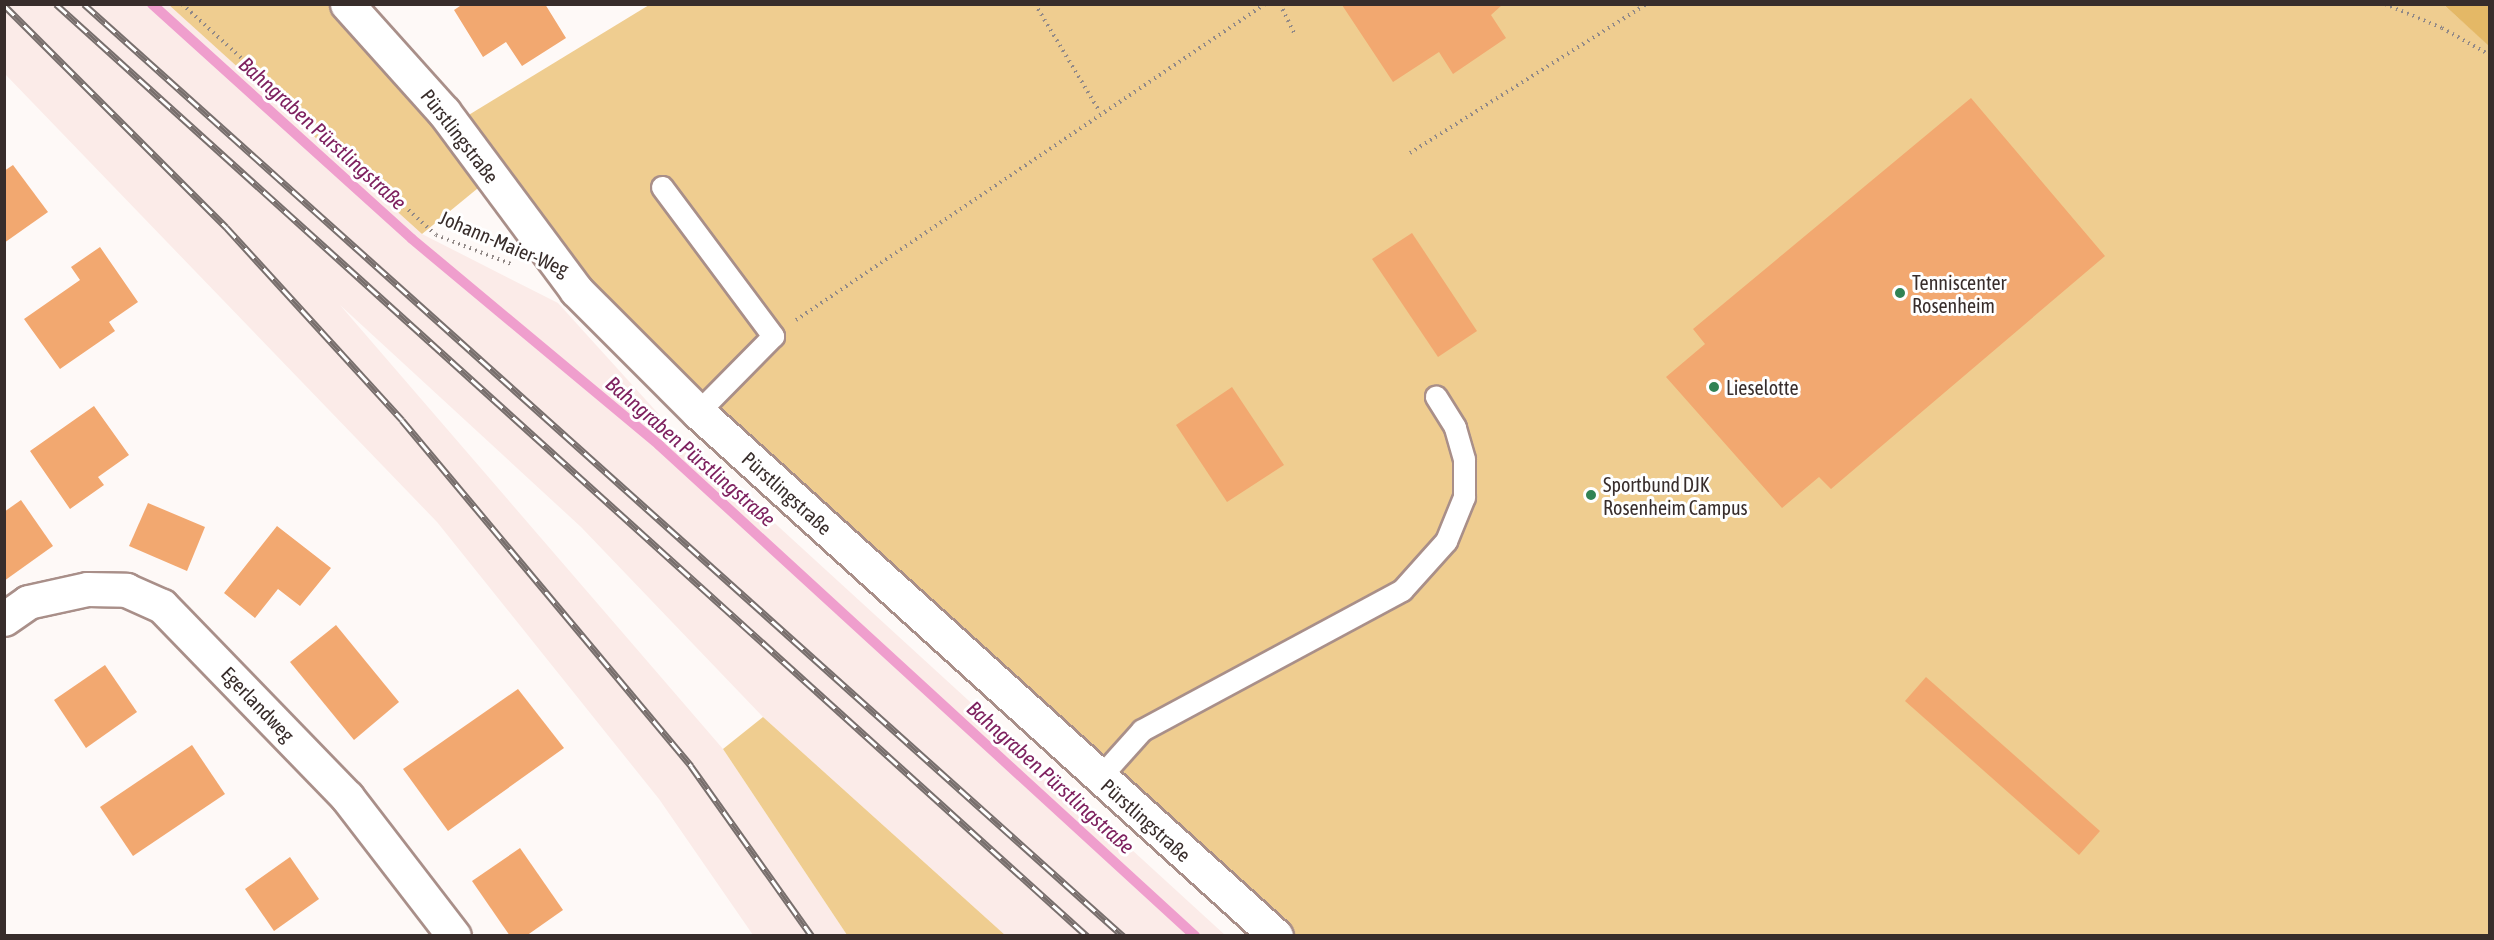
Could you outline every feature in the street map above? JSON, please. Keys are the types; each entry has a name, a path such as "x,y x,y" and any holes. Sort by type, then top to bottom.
{"street":[{"name":"Pürstlingstraße","path":"346,4 444,112 576,290 698,412 1099,778 1276,936"},
{"name":"Egerlandweg","path":"4,619 28,602 87,589 126,590 162,606 346,797 454,936"}],"lane":[{"path":"662,188 773,336 698,412"},
{"path":"1099,778 1142,730 1402,590 1446,541 1464,497 1464,459 1455,427 1436,397"}],"path":[{"name":"Johann-Maier-Weg","path":"182,4 436,235 522,268"},
{"path":"1035,4 1100,112"},
{"path":"773,336 1100,112 1265,4"},
{"path":"1280,4 1295,35"},
{"path":"1410,153 1647,4"},
{"path":"2385,4 2490,55"}],"shaded area":[{"path":"5,5 169,5 422,234 558,303 674,431 1225,935 1005,935 763,717 581,527 340,305 723,749 847,935 753,935 659,799 437,522 5,74"},
{"path":"169,5 328,5 483,184 422,234"},
{"name":"Sportbund DJK Rosenheim Campus","path":"649,5 2444,5 2490,46 2489,935 1276,935 576,290 467,116"},
{"path":"2444,5 2489,5 2489,46"},
{"path":"763,717 1005,935 847,935 723,749"}],"building":[{"path":"463,4 545,4 566,38 522,66 506,42 483,57 454,10"},
{"path":"1342,5 1502,5 1491,15 1506,38 1453,74 1439,52 1393,82"},
{"name":"Tenniscenter Rosenheim","path":"1971,98 2105,256 1831,489 1819,477 1782,508 1666,377 1705,344 1693,329"},
{"path":"13,165 48,212 4,243 4,171"},
{"path":"1412,233 1477,331 1438,357 1372,259"},
{"path":"100,247 138,302 109,322 115,331 60,369 24,319 80,280 71,267"},
{"path":"1232,387 1284,465 1227,502 1176,425"},
{"path":"94,406 129,455 98,477 104,485 70,509 30,451"},
{"path":"21,500 53,546 4,581 4,512"},
{"path":"148,503 205,527 187,571 129,546"},
{"path":"277,526 331,568 300,606 278,589 255,618 224,593"},
{"path":"336,625 399,702 354,740 290,662"},
{"path":"105,665 137,712 86,748 54,700"},
{"path":"1926,677 2100,831 2079,855 1905,701"},
{"path":"518,689 564,748 448,831 403,769"},
{"path":"192,745 225,794 133,856 100,807"},
{"path":"520,848 563,910 526,936 510,936 472,881"},
{"path":"290,857 319,899 274,931 245,889"}],"waterway":[{"name":"Bahngraben Pürstlingstraße","path":"152,4 412,239 659,445 1195,936"}],"railway":[{"path":"56,4 1087,936"},
{"path":"84,4 1123,936"},
{"path":"4,5 226,227 402,420 691,766 812,936"}],"place":[{"name":"Tenniscenter Rosenheim","path":"1900,293"},
{"name":"Lieselotte","path":"1714,387"},
{"name":"Sportbund DJK Rosenheim Campus","path":"1591,495"}]}
